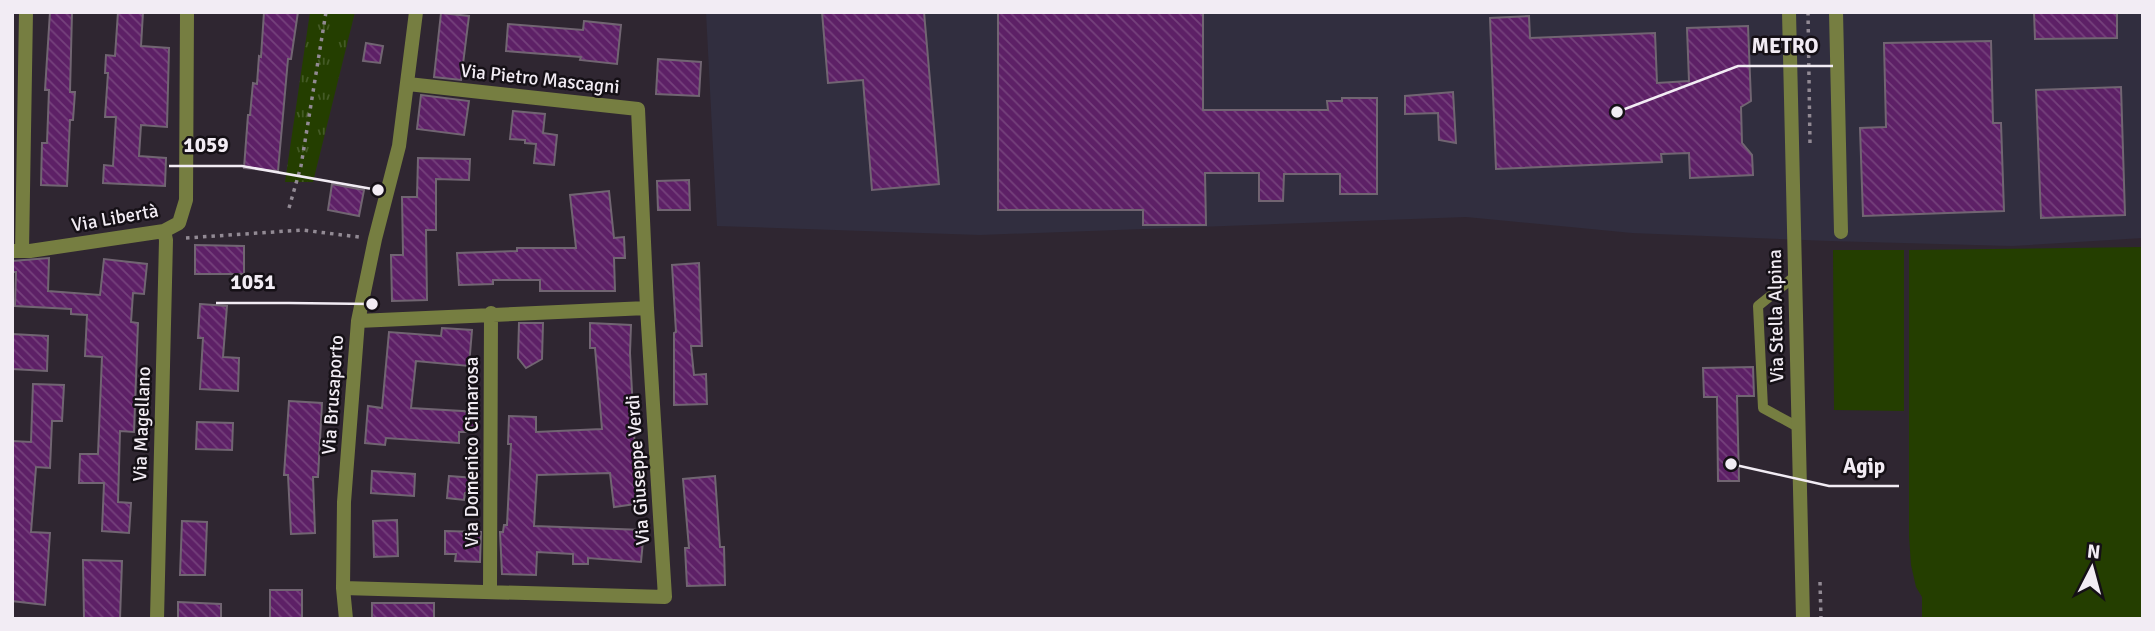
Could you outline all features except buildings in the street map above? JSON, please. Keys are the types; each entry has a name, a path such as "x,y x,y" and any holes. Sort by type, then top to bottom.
{"street":[{"path":"17,251 26,12"},
{"name":"Via Libertà","path":"17,251 165,235 179,223 186,200 187,12"},
{"name":"Via Brusaporto","path":"346,619 343,588 344,502 358,321 375,239 399,146 416,12"},
{"name":"Via Stella Alpina","path":"1789,12 1803,619"},
{"path":"1836,12 1841,232"},
{"name":"Via Pietro Mascagni","path":"408,84 638,109 647,308"},
{"name":"Via Magellano","path":"157,619 165,235"},
{"path":"358,321 647,308"},
{"name":"Via Giuseppe Verdi","path":"343,588 665,597 647,308"},
{"name":"Via Domenico Cimarosa","path":"490,591 491,313"}],"lane":[{"path":"1794,277 1758,306 1763,408 1798,427"}],"path":[{"path":"289,208 301,166 326,12"},
{"path":"165,235 302,230 375,239"}],"shaded area":[{"path":"706,12 2143,12 2143,238 2012,246 1830,241 1632,233 1466,217 980,235 717,226"}],"green space":[{"path":"310,12 355,12 313,182 285,182"},
{"path":"2143,247 2143,619 1922,619 1922,597 1916,587 1911,565 1909,536 1909,250"},
{"path":"1833,250 1904,250 1904,411 1834,410"}],"place":[{"name":"METRO","path":"1617,112"},
{"name":"1059","path":"378,190"},
{"name":"1051","path":"372,304"},
{"name":"Agip","path":"1731,464"}]}
